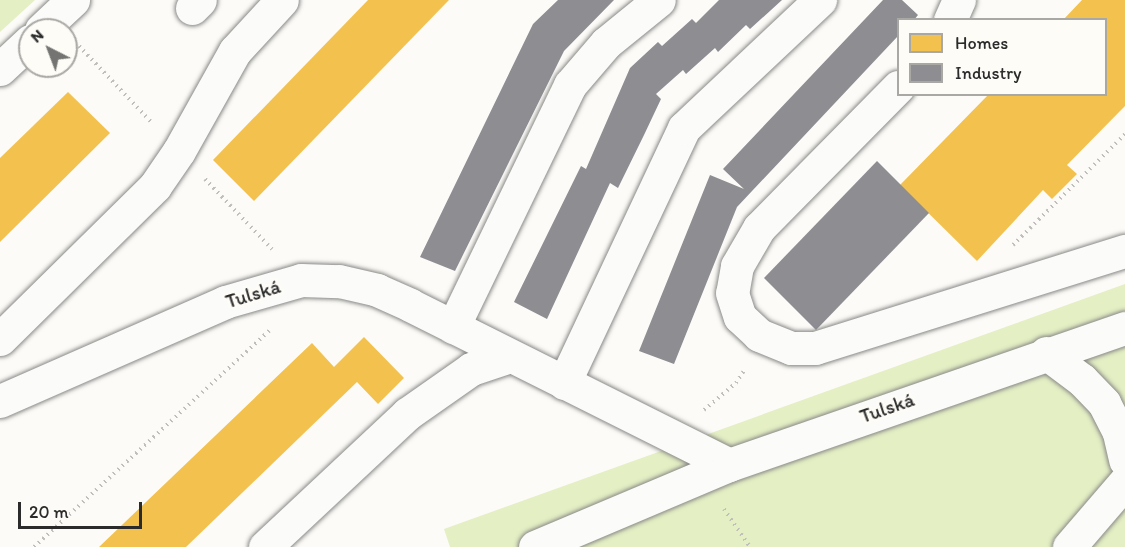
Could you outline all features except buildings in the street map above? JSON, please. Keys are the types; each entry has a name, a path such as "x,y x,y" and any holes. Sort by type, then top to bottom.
{"street":[{"path":"0,339 155,186 179,151 235,51 282,0"},
{"path":"453,327 570,85 599,50 659,0"},
{"path":"564,383 684,128 820,0"},
{"path":"951,18 959,0"},
{"path":"0,69 18,55"},
{"path":"897,88 759,228 737,266 732,293 740,317 759,335 791,348 815,348 1125,251"},
{"name":"Tulská","path":"0,401 225,302 301,280 339,281 377,290 729,465"},
{"name":"Tulská","path":"535,547 729,465 1046,353 1125,328"},
{"path":"1046,353 1082,380 1104,404 1119,433 1125,460"},
{"path":"265,547 407,414 471,369 510,356"},
{"path":"1069,547 1125,482"}],"path":[{"path":"78,50 150,120"},
{"path":"1009,249 1125,134"},
{"path":"227,202 261,238"},
{"path":"34,547 273,328"},
{"path":"702,411 736,383"},
{"path":"717,499 750,547"}],"green space":[{"path":"0,0 35,0 0,32"},
{"path":"1125,284 1125,547 450,547 444,529"}]}
